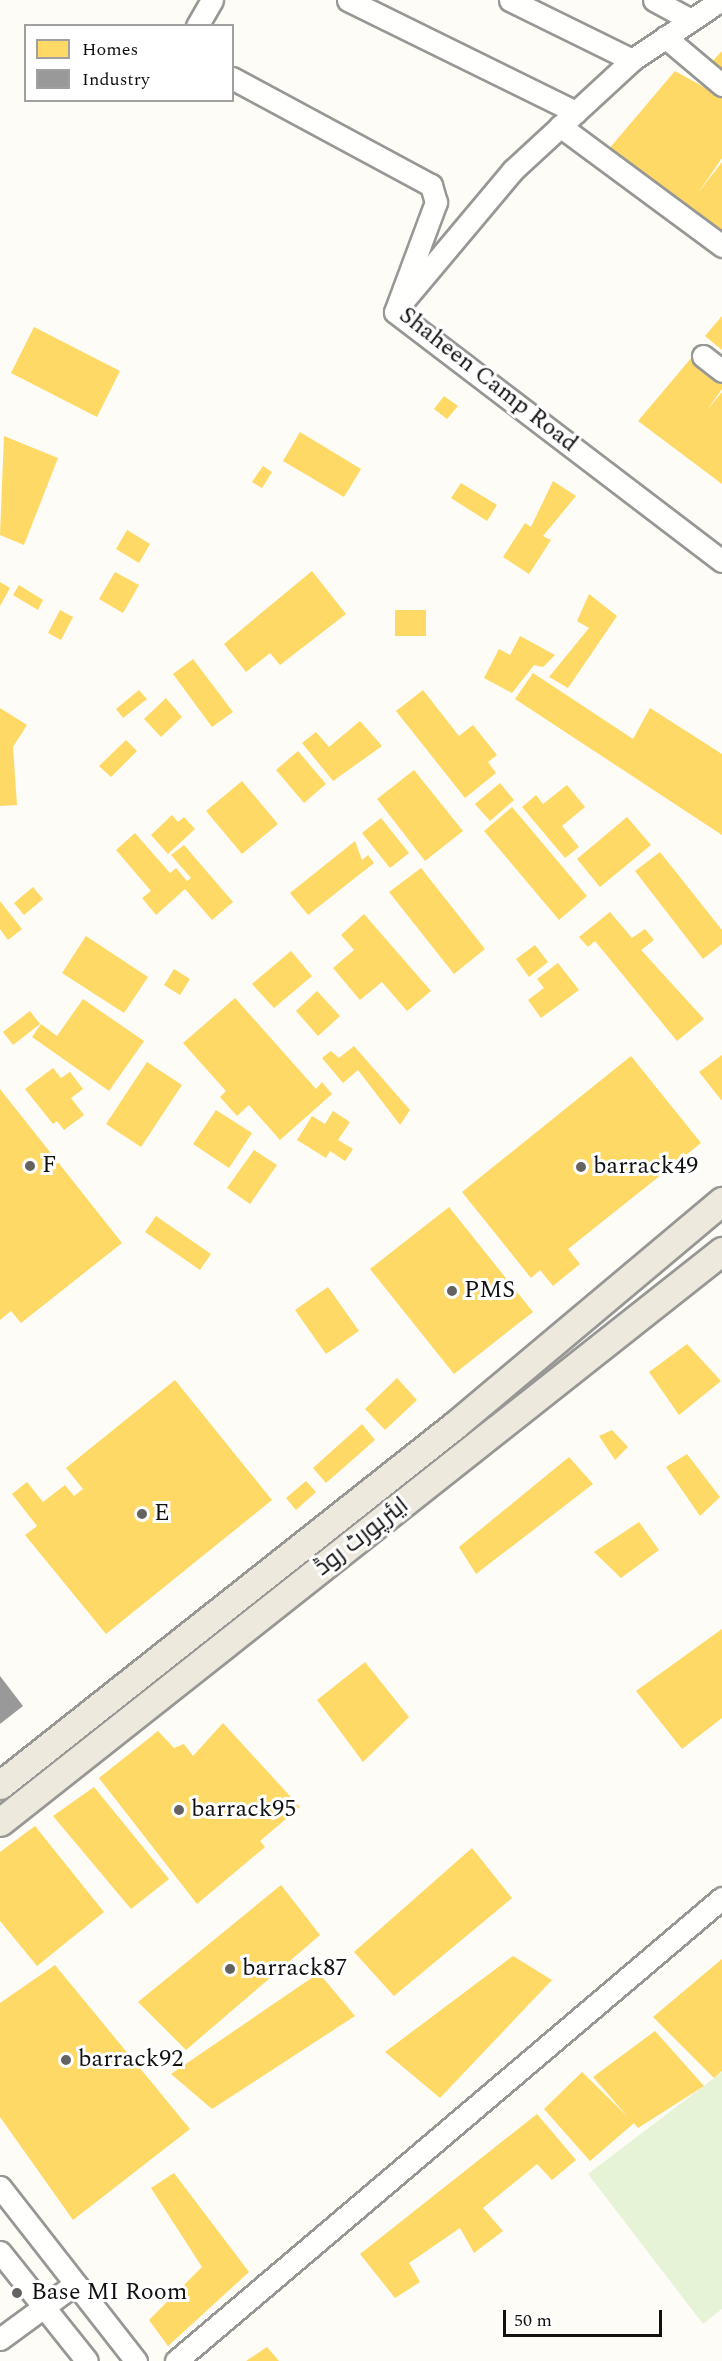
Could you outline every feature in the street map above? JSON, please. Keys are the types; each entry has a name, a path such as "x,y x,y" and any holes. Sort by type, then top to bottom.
{"main road":[{"path":"0,1785 455,1425 722,1201"},
{"name":"ایئرپورٹ روڈ","path":"0,1822 722,1251"}],"street":[{"path":"198,24 212,0"},
{"path":"348,0 576,112"},
{"path":"510,0 632,60"},
{"path":"654,0 692,20"},
{"path":"395,312 513,170 632,60 721,0"},
{"path":"665,37 722,85"},
{"name":"Shaheen Camp Road","path":"234,79 431,185 436,202 395,312 722,561"},
{"path":"560,126 722,246"},
{"path":"703,356 722,371"},
{"path":"176,2361 722,1898"},
{"path":"0,2187 136,2361"},
{"path":"0,2252 87,2361"},
{"path":"0,2339 75,2284"}],"green space":[{"path":"722,2072 722,2309 703,2324 588,2174"}],"building: Homes":[{"path":"722,51 722,82 704,70"},
{"path":"675,71 722,97 722,158 698,193 722,162 722,232 608,150"},
{"path":"722,316 722,350 705,336"},
{"path":"34,327 120,371 97,417 11,373"},
{"path":"698,350 722,371 722,389 707,410 722,392 722,484 638,421"},
{"path":"444,396 458,406 447,419 434,409"},
{"path":"300,432 361,469 344,497 283,461"},
{"path":"4,436 58,458 24,545 0,535"},
{"path":"263,466 272,472 262,488 252,482"},
{"path":"553,481 576,496 543,536 551,540 529,574 503,557 525,523 531,527"},
{"path":"461,483 497,505 487,521 451,498"},
{"path":"127,530 150,544 139,563 116,549"},
{"path":"312,571 346,614 280,665 270,653 246,672 224,644"},
{"path":"115,572 139,585 123,613 99,599"},
{"path":"0,582 10,588 0,606"},
{"path":"19,585 43,600 38,610 13,595"},
{"path":"589,594 617,616 568,688 549,677 589,628 577,621"},
{"path":"60,610 73,617 61,640 48,633"},
{"path":"395,610 426,610 426,636 395,636"},
{"path":"520,636 555,655 543,667 534,665 512,693 484,678 499,649 510,655"},
{"path":"193,659 233,712 212,727 173,674"},
{"path":"533,673 633,739 650,708 722,754 722,835 515,699"},
{"path":"139,690 147,699 123,718 116,709"},
{"path":"423,690 459,736 473,725 497,755 488,762 496,773 465,798 396,711"},
{"path":"166,698 182,717 161,737 144,719"},
{"path":"0,708 27,725 13,747 17,805 0,806"},
{"path":"360,721 382,746 333,781 302,743 316,732 329,747"},
{"path":"126,740 137,751 111,777 99,766"},
{"path":"298,751 326,784 304,803 276,770"},
{"path":"414,770 463,831 425,861 377,799"},
{"path":"242,781 278,824 242,854 206,811"},
{"path":"500,783 514,800 490,821 475,804"},
{"path":"567,785 585,807 562,826 579,847 565,858 522,807 536,795 543,804"},
{"path":"512,807 587,896 559,920 484,831"},
{"path":"172,815 178,822 184,817 195,829 168,854 151,835"},
{"path":"627,817 651,845 600,887 577,859"},
{"path":"381,818 409,853 390,868 362,833"},
{"path":"135,833 170,873 176,868 187,881 191,878 171,855 184,845 233,902 212,920 185,889 156,915 142,898 151,891 116,850"},
{"path":"355,841 362,860 368,855 374,863 308,915 290,893"},
{"path":"660,852 722,930 722,944 703,959 635,871"},
{"path":"421,868 485,949 454,974 389,892"},
{"path":"33,887 43,899 24,915 14,903"},
{"path":"0,901 22,929 8,940 0,929"},
{"path":"610,912 632,938 645,929 654,940 641,950 704,1019 677,1041 595,941 588,947 579,937"},
{"path":"364,914 431,991 407,1011 382,982 360,1000 333,968 354,950 341,935"},
{"path":"86,936 148,977 124,1013 62,973"},
{"path":"535,945 548,962 529,977 516,959"},
{"path":"291,951 312,976 274,1008 252,984"},
{"path":"558,963 579,990 541,1018 528,1000 544,988 537,979"},
{"path":"174,969 190,979 180,995 164,985"},
{"path":"317,991 340,1016 318,1036 296,1011"},
{"path":"235,998 316,1089 322,1082 332,1094 280,1140 249,1105 237,1116 220,1097 226,1091 183,1043"},
{"path":"83,999 144,1041 109,1091 32,1037 41,1024 57,1036"},
{"path":"30,1011 40,1024 13,1045 3,1032"},
{"path":"354,1046 410,1110 400,1125 358,1070 343,1083 322,1058 331,1051 339,1058"},
{"path":"722,1055 722,1101 699,1072"},
{"name":"barrack49","path":"631,1056 701,1143 568,1249 580,1264 553,1286 540,1270 531,1278 462,1192"},
{"path":"147,1062 182,1085 141,1147 106,1124"},
{"path":"53,1068 61,1078 70,1072 83,1089 71,1098 84,1115 64,1130 57,1121 53,1124 25,1089"},
{"name":"F","path":"0,1089 122,1243 21,1323 11,1311 0,1320"},
{"path":"216,1110 252,1133 229,1168 193,1144"},
{"path":"333,1111 350,1122 338,1140 353,1149 345,1161 330,1151 326,1158 297,1140 312,1116 325,1124"},
{"path":"254,1150 277,1165 250,1204 227,1188"},
{"name":"PMS","path":"449,1207 533,1312 454,1374 370,1269"},
{"path":"156,1216 211,1254 200,1270 145,1232"},
{"path":"328,1287 359,1331 326,1354 295,1310"},
{"path":"687,1344 721,1381 679,1415 649,1372"},
{"path":"397,1378 417,1400 385,1430 365,1409"},
{"name":"E","path":"175,1380 272,1500 106,1634 25,1535 37,1526 12,1494 27,1482 43,1502 65,1485 74,1496 83,1489 66,1468"},
{"path":"362,1424 375,1440 326,1483 313,1468"},
{"path":"612,1430 628,1447 615,1460 599,1436"},
{"path":"687,1454 720,1497 700,1516 666,1467"},
{"path":"569,1457 593,1484 476,1574 459,1547"},
{"path":"306,1481 316,1492 296,1510 286,1498"},
{"path":"639,1522 659,1550 621,1578 594,1552"},
{"path":"722,1629 722,1718 682,1749 636,1691"},
{"path":"365,1662 409,1717 363,1762 317,1700"},
{"name":"barrack95","path":"223,1723 300,1807 260,1841 265,1847 197,1904 99,1778 158,1731 174,1748 184,1744 193,1756"},
{"path":"94,1787 169,1879 131,1909 53,1816"},
{"path":"35,1826 104,1912 37,1966 0,1921 0,1852"},
{"path":"472,1848 512,1898 394,1996 354,1952"},
{"name":"barrack87","path":"281,1885 320,1935 186,2050 138,2002"},
{"path":"513,1956 552,1980 440,2098 385,2052"},
{"path":"722,1959 722,2071 714,2078 653,2017"},
{"name":"barrack92","path":"55,1965 190,2129 73,2220 0,2117 0,2003"},
{"path":"319,1973 355,2016 212,2109 171,2074"},
{"path":"655,2031 704,2086 638,2128 634,2123 590,2161 544,2109 582,2072 628,2117 593,2077"},
{"path":"537,2114 576,2160 552,2180 537,2164 483,2208 503,2231 474,2253 460,2228 409,2263 420,2282 395,2298 360,2254"},
{"path":"174,2173 249,2272 168,2346 149,2320 202,2267 151,2188"},
{"path":"267,2347 279,2361 246,2361"}],"building: Industry":[{"path":"0,1676 23,1706 0,1724"}],"place":[{"name":"F","path":"30,1166"},
{"name":"barrack49","path":"581,1167"},
{"name":"PMS","path":"452,1291"},
{"name":"E","path":"142,1514"},
{"name":"barrack95","path":"179,1810"},
{"name":"barrack87","path":"230,1969"},
{"name":"barrack92","path":"66,2060"},
{"name":"Base MI Room","path":"17,2293"}]}
